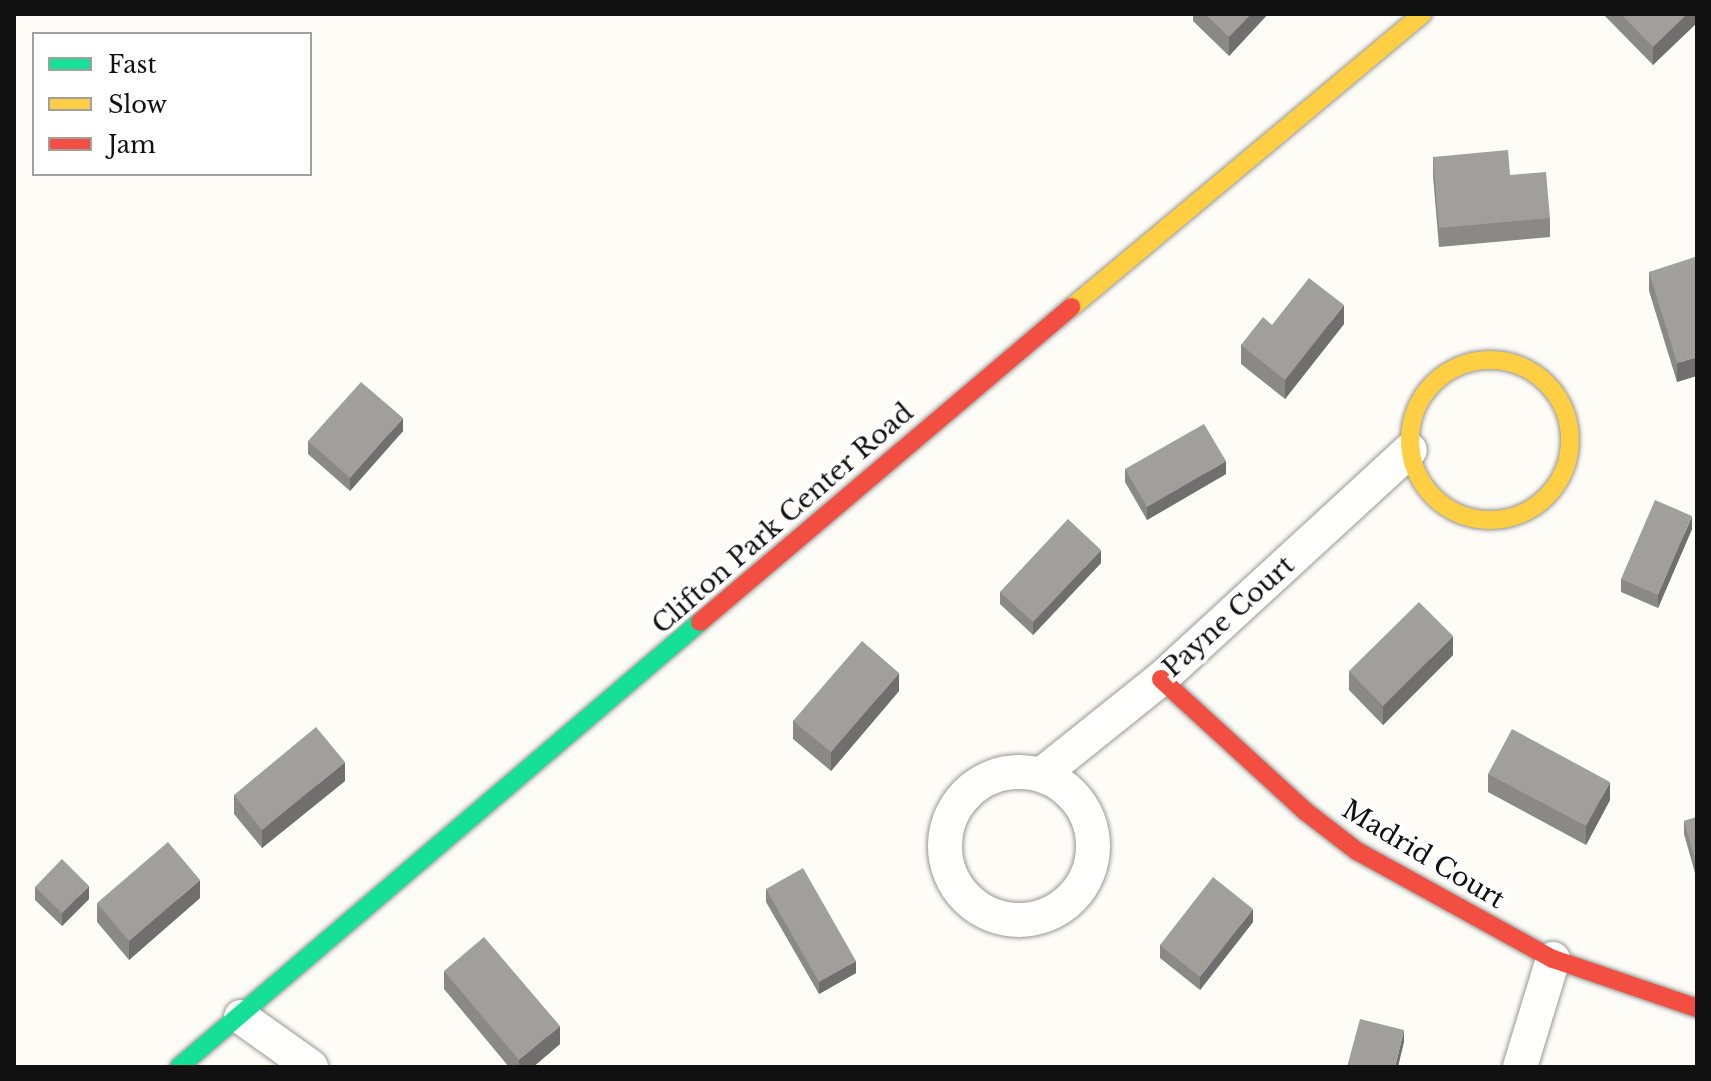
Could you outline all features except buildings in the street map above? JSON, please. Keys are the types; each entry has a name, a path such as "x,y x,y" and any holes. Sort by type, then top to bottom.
{"street":[{"name":"Clifton Park Center Road","path":"179,1067 979,385 1423,14"},
{"path":"1489,359 1508,361 1542,379 1565,410 1569,428 1570,448 1557,484 1536,504 1511,518 1472,518 1437,501 1415,469 1410,450 1415,412 1436,381 1470,362 1489,359"},
{"name":"Payne Court","path":"1041,775 1161,679 1410,450"},
{"name":"Madrid Court","path":"1161,679 1305,811 1357,851 1553,959 1697,1008"},
{"path":"1022,771 1041,775 1074,795 1085,811 1092,829 1090,868 1082,886 1053,912 1024,919 995,916 978,907 953,879 946,851 949,823 957,806 985,780 1022,771"},
{"path":"1520,1067 1553,959"},
{"path":"241,1017 311,1067"}],"traffic: fast":[{"path":"179,1067 700,622"}],"traffic: slow":[{"path":"1072,307 1423,14"},
{"path":"1490,360 1521,366 1546,384 1564,409 1570,440 1564,471 1546,496 1521,514 1490,520 1459,514 1434,496 1416,471 1410,440 1416,409 1434,384 1459,366 1490,360"}],"traffic: jam":[{"path":"700,622 1072,307"},
{"path":"1161,679 1305,811 1357,851 1553,959 1697,1008"}]}
